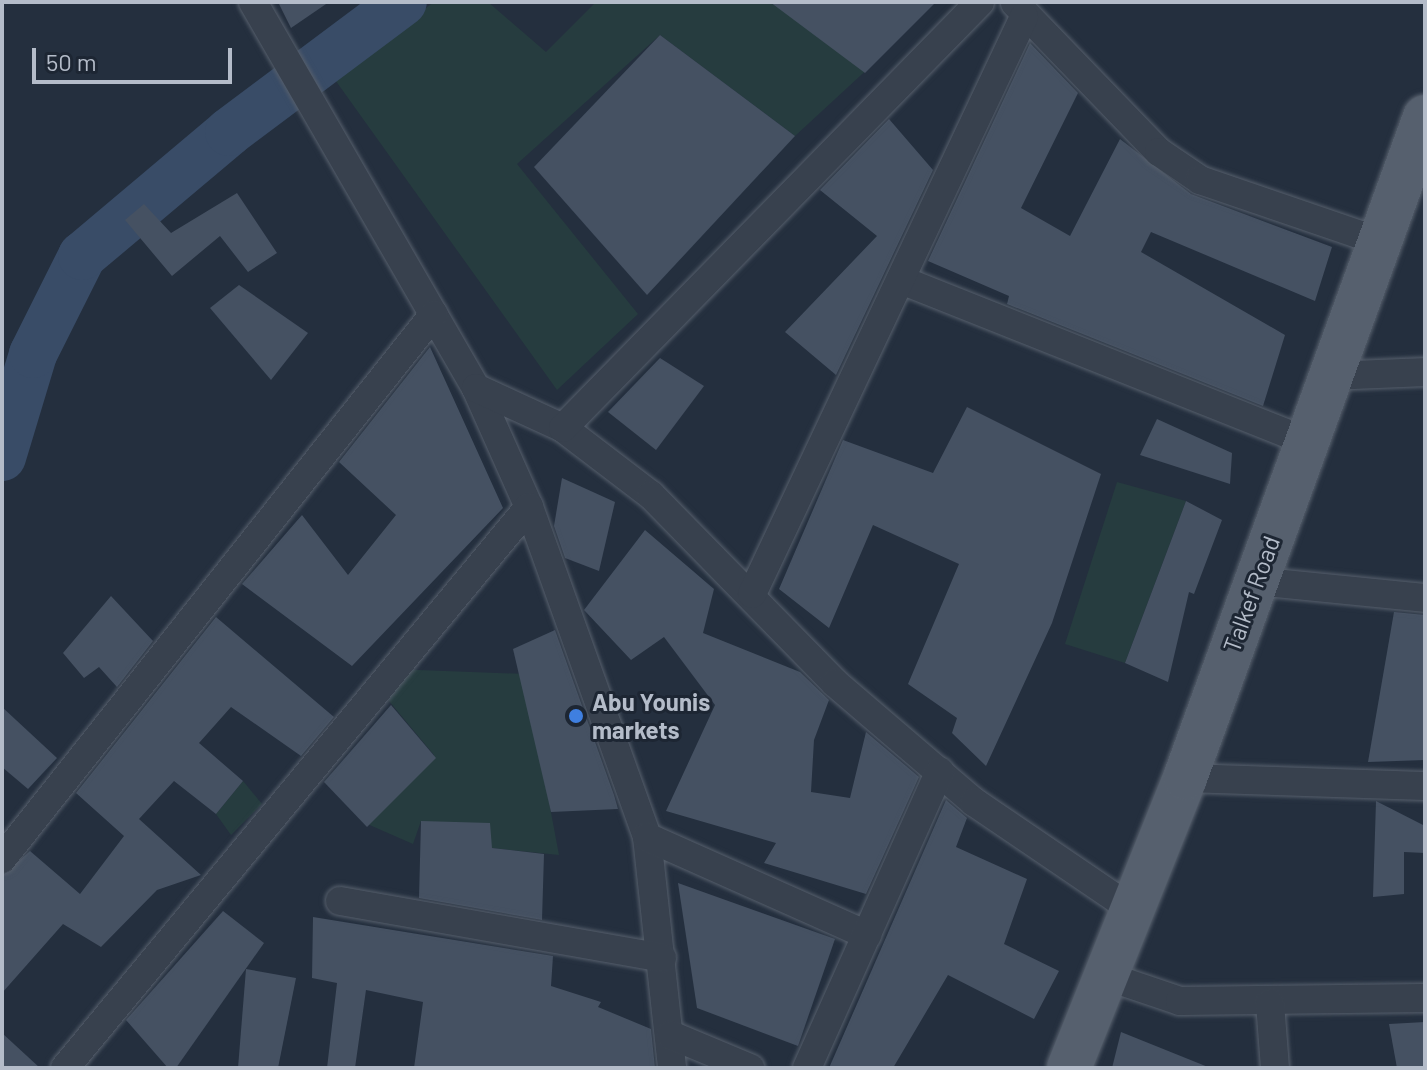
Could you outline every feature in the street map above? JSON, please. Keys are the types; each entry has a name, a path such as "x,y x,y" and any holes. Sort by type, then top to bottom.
{"main road":[{"name":"Talkef Road","path":"1069,1068 1109,977 1185,778 1255,581 1310,443 1331,376 1421,139"}],"street":[{"path":"253,2 476,388 529,507 647,837 671,1035 672,1068"},
{"path":"563,428 975,4"},
{"path":"752,594 901,280 1020,10 1159,152 1200,180 1384,243"},
{"path":"901,280 1310,443"},
{"path":"2,859 434,314"},
{"path":"1331,376 1425,372"},
{"path":"476,388 563,428 651,495 752,594 835,683 974,802 1133,910"},
{"path":"65,1068 529,507"},
{"path":"1255,581 1425,598"},
{"path":"807,1068 940,771"},
{"path":"1185,778 1425,786"},
{"path":"647,837 867,935"},
{"path":"340,901 662,958"},
{"path":"1109,977 1180,1001 1270,1003 1425,998"},
{"path":"1270,1003 1275,1068"},
{"path":"671,1035 750,1068"}],"green space":[{"path":"434,2 488,2 546,52 596,2 791,2 873,64 795,136 660,35 517,164 638,314 557,390 333,77"},
{"path":"1117,482 1186,501 1125,663 1065,644"},
{"path":"393,669 525,674 559,855 492,848 421,821 413,844 365,823 434,755 389,701"},
{"path":"243,781 262,804 231,835 216,814"}],"building":[{"path":"278,2 329,2 291,28"},
{"path":"770,2 936,2 865,73"},
{"path":"660,35 795,136 647,295 534,167"},
{"path":"1030,43 1078,93 1021,208 1070,236 1120,139 1191,194 1332,247 1315,301 1151,232 1141,252 1285,335 1263,406 1007,304 1009,296 928,261"},
{"path":"889,119 933,170 836,375 785,332 877,236 820,190"},
{"path":"237,193 277,253 248,272 220,236 172,276 125,220 144,204 171,233"},
{"path":"239,285 308,333 271,380 210,308"},
{"path":"430,347 503,508 352,666 242,584 302,515 348,575 396,515 339,462"},
{"path":"660,358 704,386 656,450 608,412"},
{"path":"967,407 1101,474 1052,623 986,766 952,733 957,718 908,684 959,564 873,525 829,628 779,589 843,440 933,473"},
{"path":"1157,419 1232,453 1230,484 1140,455"},
{"path":"562,478 615,502 599,571 565,558 554,526"},
{"path":"1186,501 1222,520 1194,594 1189,592 1168,682 1125,663"},
{"path":"645,530 714,589 703,633 800,672 829,700 814,740 811,792 850,798 866,732 919,777 866,894 764,863 776,843 666,811 715,705 664,637 631,660 584,610"},
{"path":"111,596 153,641 117,687 99,667 84,678 63,653"},
{"path":"1394,612 1425,615 1425,760 1368,762"},
{"path":"216,617 334,717 301,756 231,707 199,743 243,781 216,814 174,781 139,819 201,875 157,890 101,947 63,924 2,993 2,876 30,851 80,894 124,836 76,793"},
{"path":"555,630 618,809 551,812 513,649"},
{"path":"391,705 436,758 367,827 324,782"},
{"path":"2,707 57,758 28,789 2,767"},
{"path":"946,800 967,818 956,847 1027,879 1004,944 1059,971 1034,1019 948,975 893,1068 829,1068"},
{"path":"1376,801 1425,826 1425,853 1404,852 1404,894 1373,897"},
{"path":"421,821 490,823 492,848 544,854 542,920 419,898"},
{"path":"678,883 835,939 798,1046 697,1008"},
{"path":"223,911 264,943 176,1068 168,1068 126,1020"},
{"path":"313,917 553,956 551,986 601,1002 598,1007 651,1029 655,1068 414,1068 423,1002 366,990 355,1068 327,1068 337,983 312,978"},
{"path":"246,969 296,978 278,1068 238,1068"},
{"path":"1425,1022 1425,1068 1397,1068 1389,1024"},
{"path":"1121,1032 1208,1067 1208,1068 1112,1068"},
{"path":"2,1033 40,1068 2,1068"}],"waterway":[{"path":"2,457 33,354 82,256 229,132 403,2"}],"place":[{"name":"Abu Younis markets","path":"576,716"}]}
